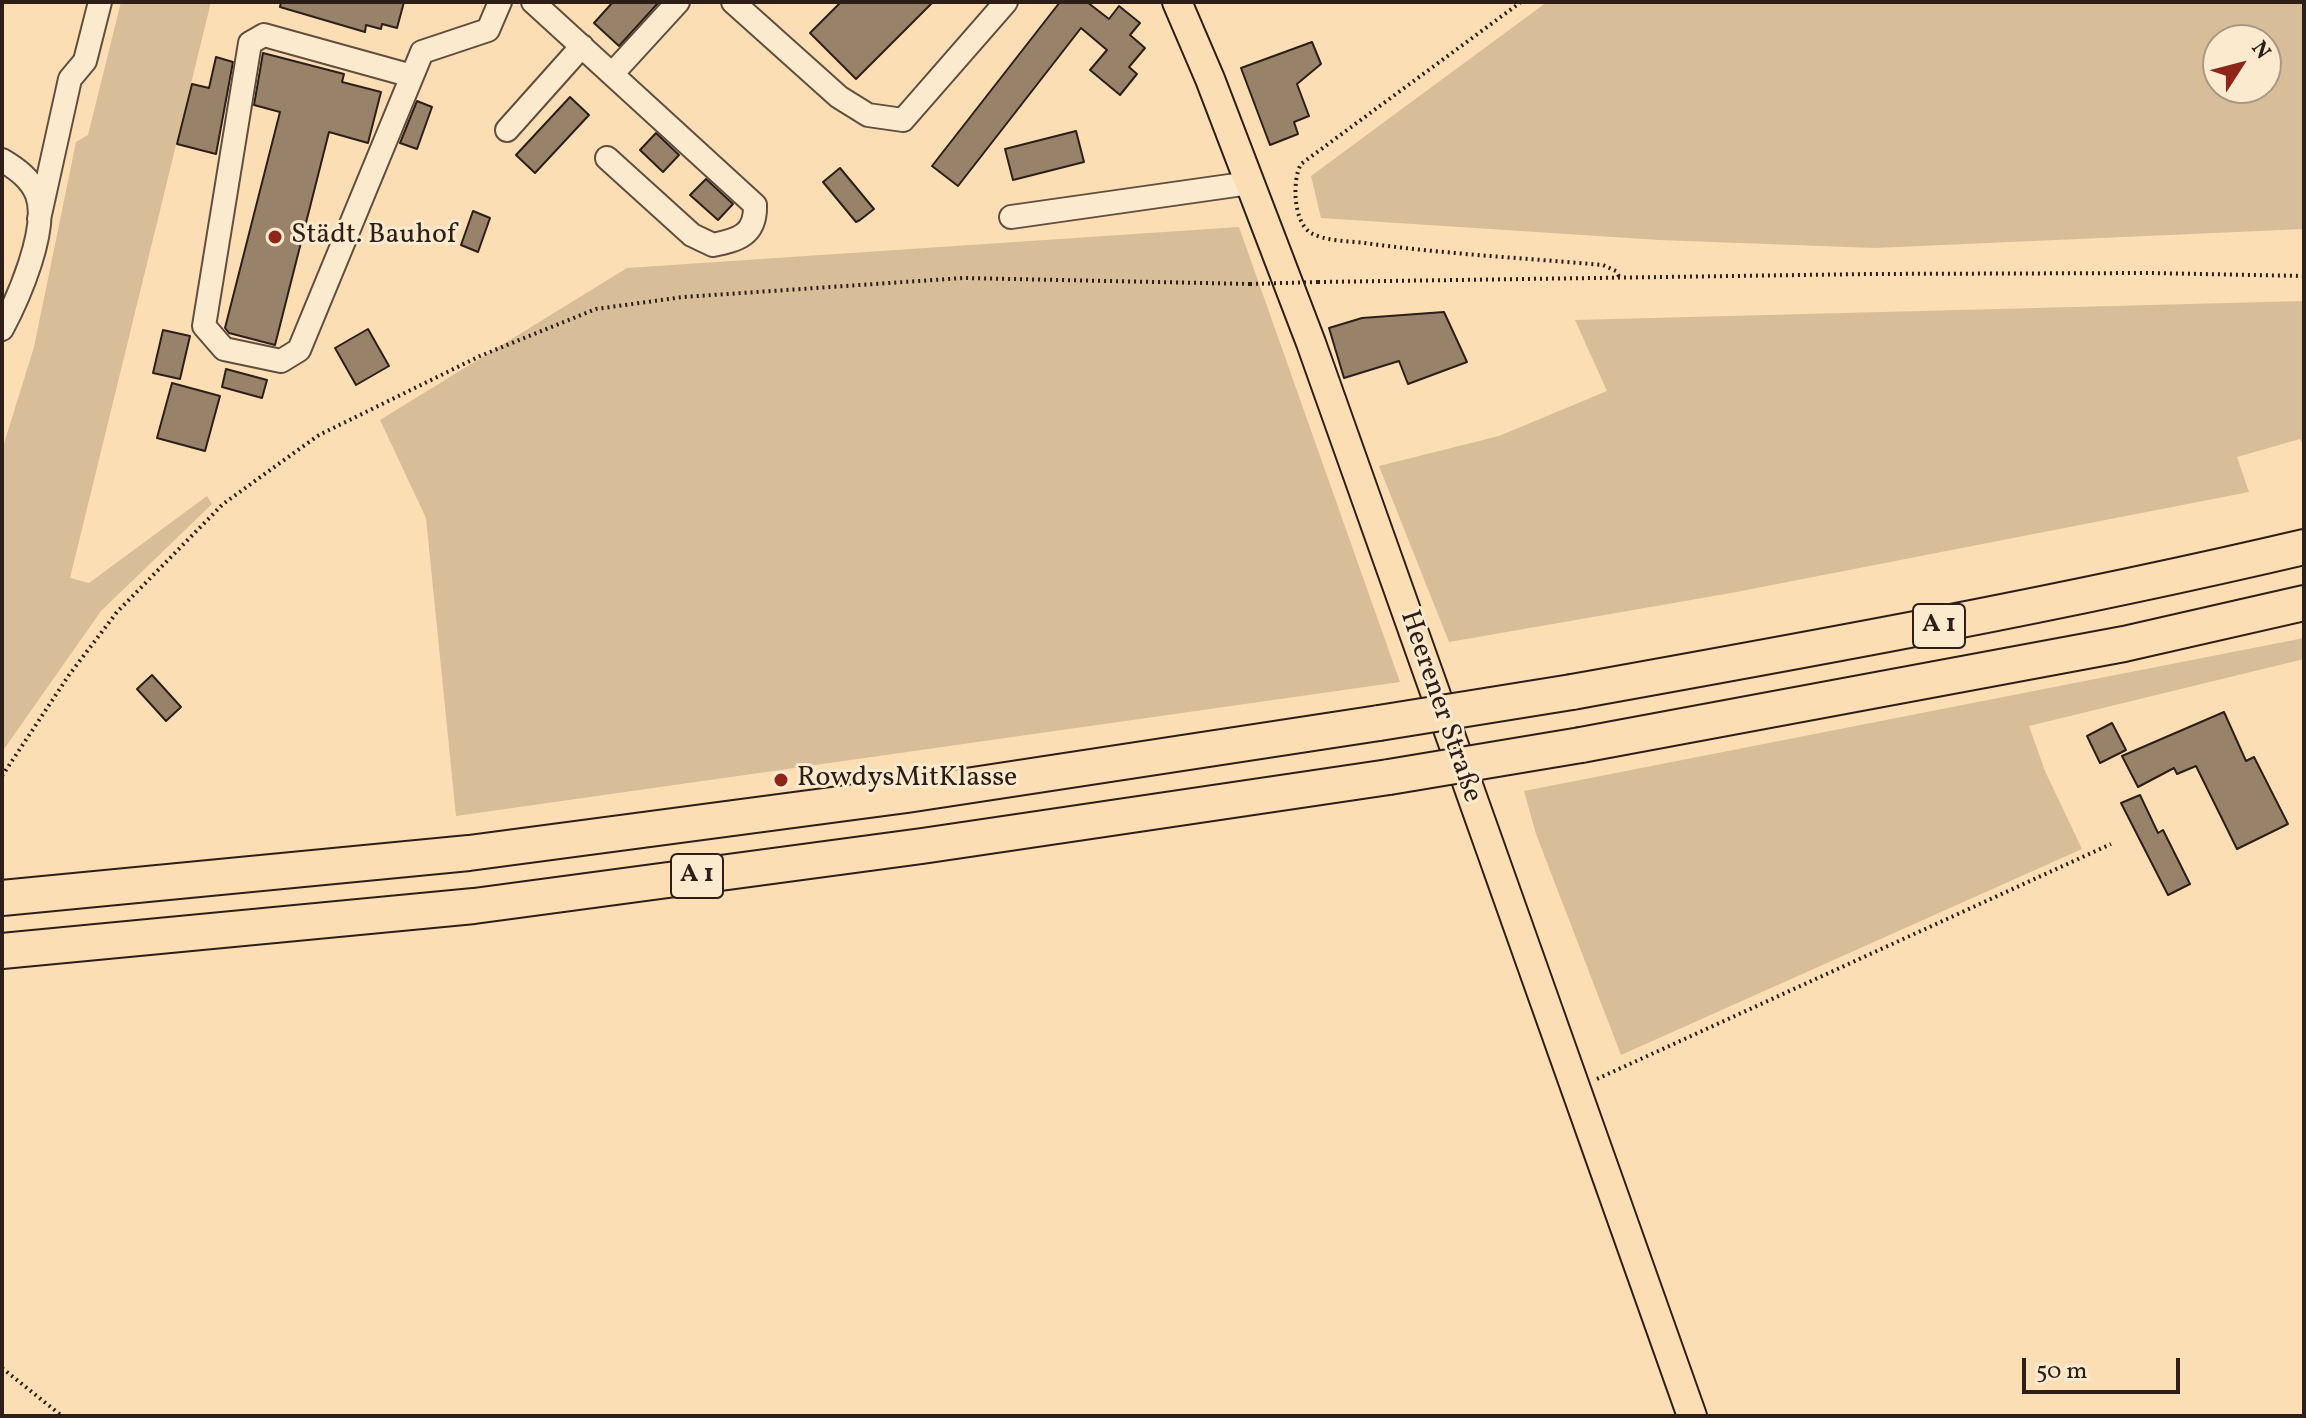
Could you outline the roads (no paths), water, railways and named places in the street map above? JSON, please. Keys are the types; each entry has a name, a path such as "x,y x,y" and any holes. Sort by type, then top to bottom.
{"highway":[{"name":"A 1","path":"2,898 485,851 907,795 1572,692 1914,631 2120,590 2304,547"},
{"name":"A 1","path":"2,951 474,906 922,846 1389,777 2065,656 2304,603"}],"main road":[{"name":"Heerener Straße","path":"1177,2 1311,343 1692,1416"}],"street":[{"path":"2,329 25,286 70,79 85,61 100,2"},
{"path":"412,76 264,35 250,43 204,326 224,349 281,361 299,350 422,52 488,30 500,2"},
{"path":"533,2 755,205 751,229 739,239 713,245 692,235 607,158"},
{"path":"613,73 678,2"},
{"path":"733,2 839,97 868,115 903,120 1006,2"},
{"path":"507,130 582,46"},
{"path":"2,160 18,170 33,188 39,219"},
{"path":"1011,217 1250,183"}],"place":[{"name":"Städt. Bauhof","path":"275,237"},
{"name":"RowdysMitKlasse","path":"781,780"}]}
